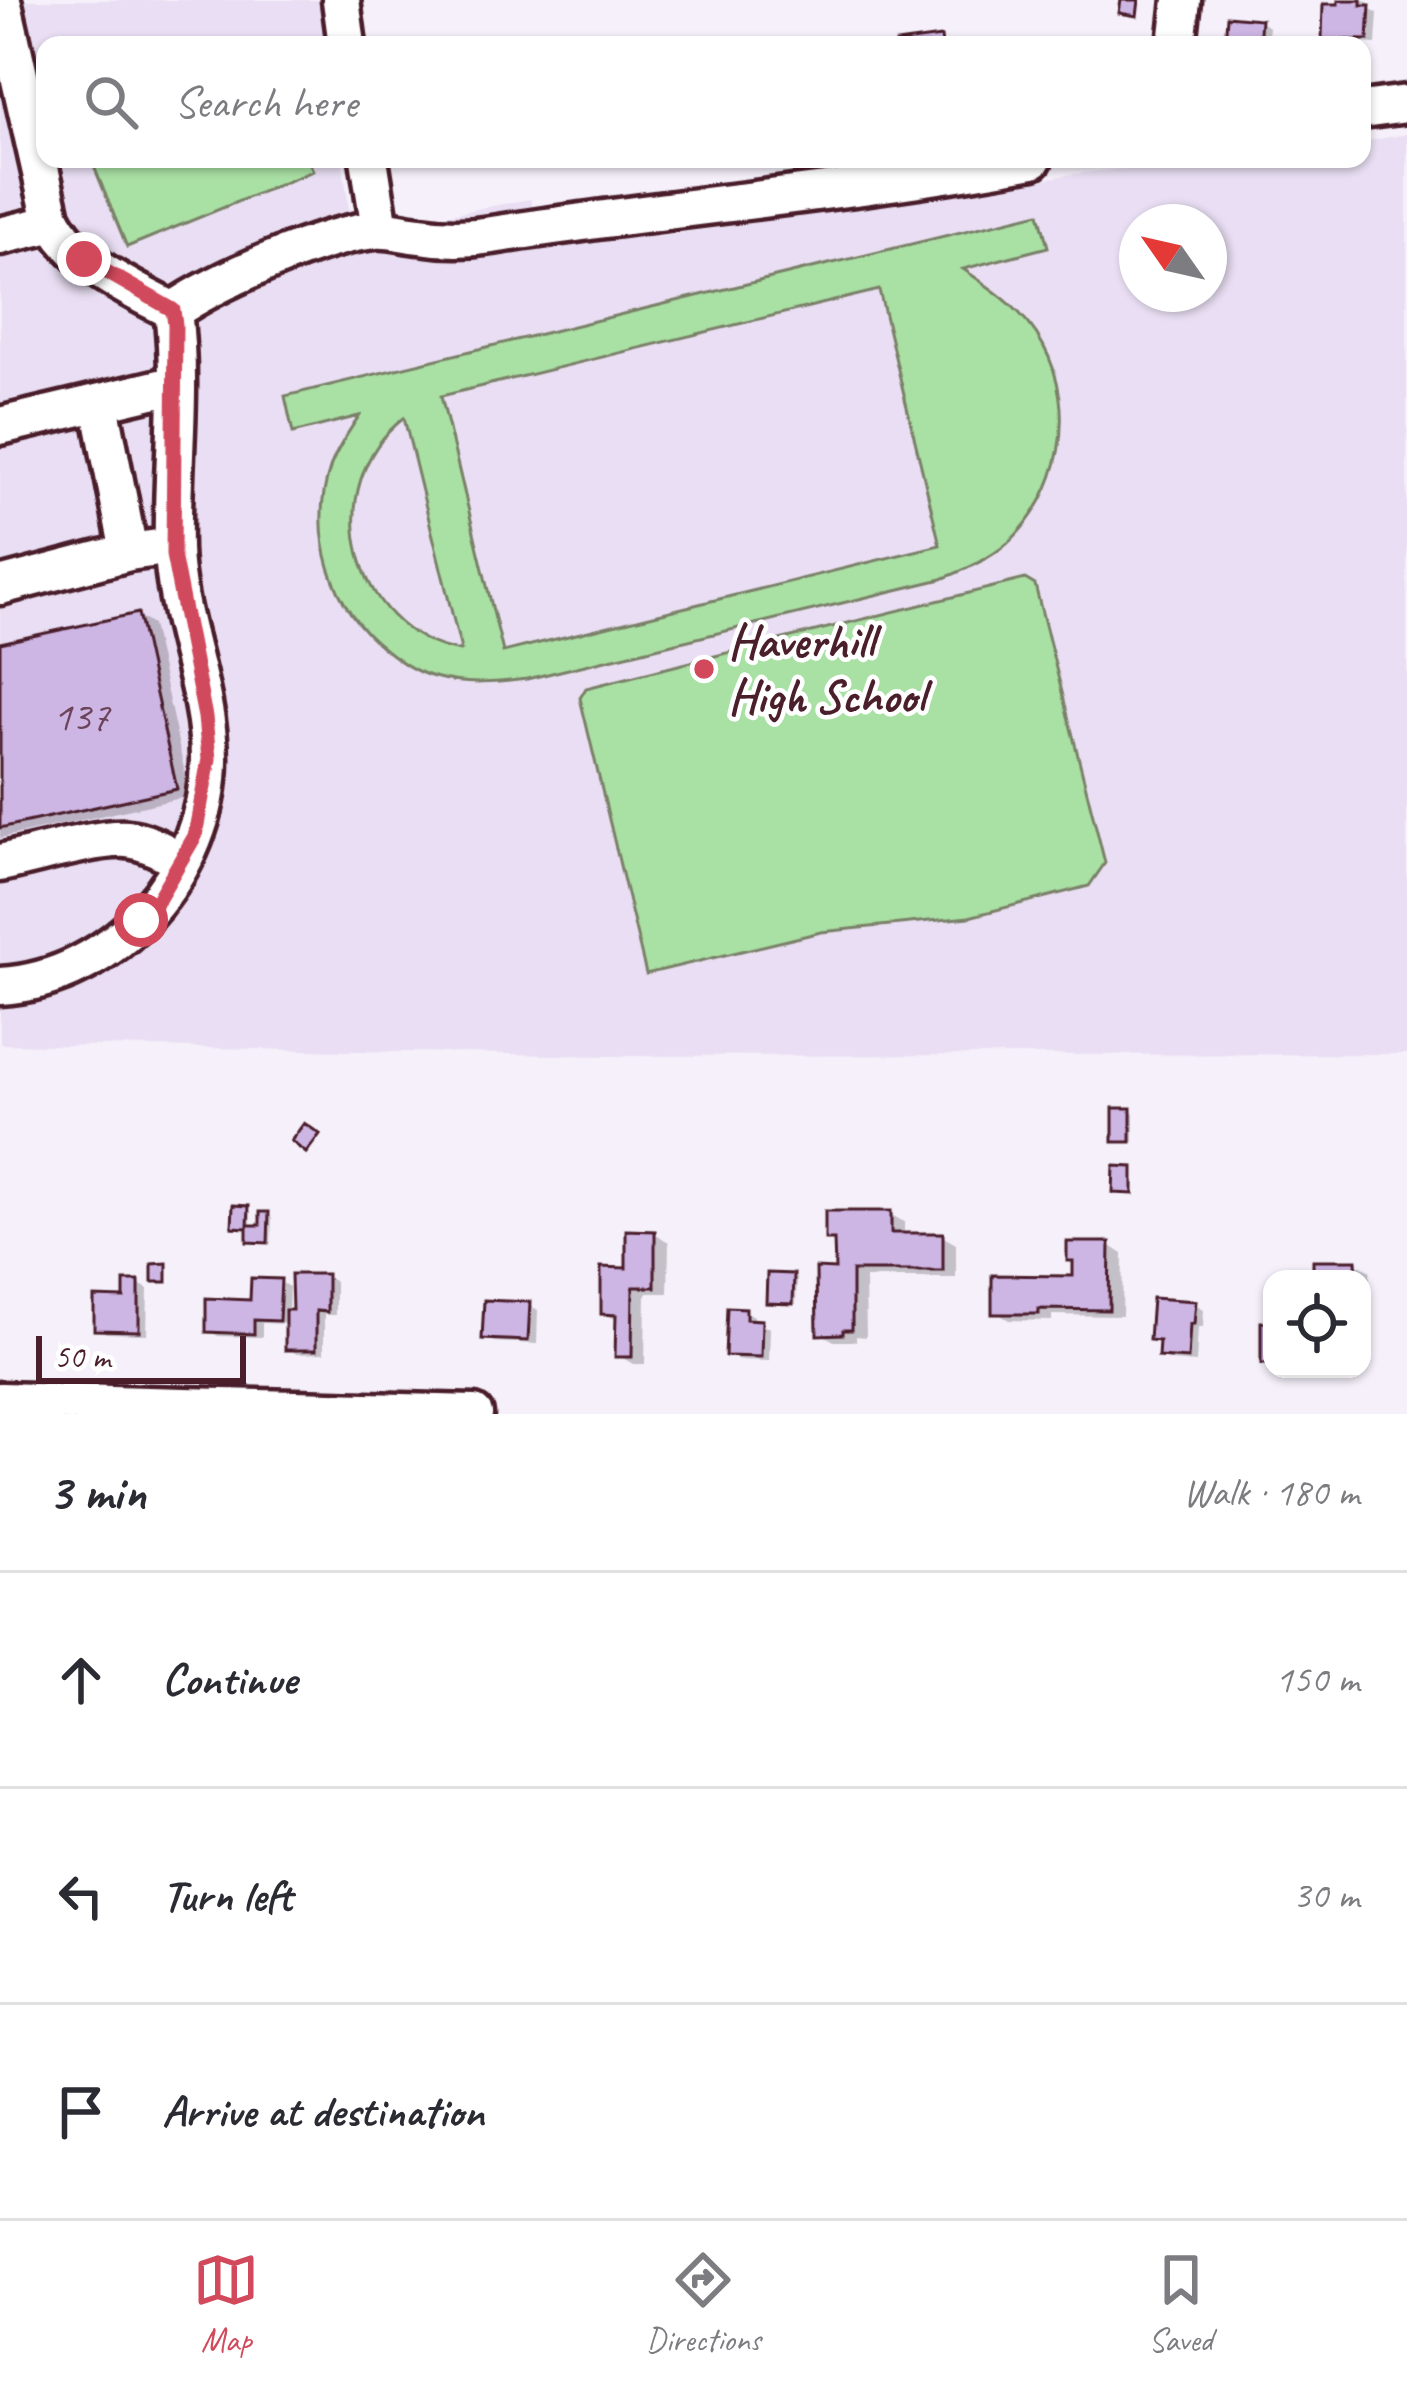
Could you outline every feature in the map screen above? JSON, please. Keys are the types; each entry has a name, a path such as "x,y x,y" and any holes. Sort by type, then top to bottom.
{"street":[{"path":"2,0 7,63 36,162"},
{"path":"341,0 346,36"},
{"path":"1178,36 1182,0"},
{"path":"1371,109 1407,104"},
{"path":"38,168 62,238 84,259 173,310"},
{"path":"370,168 380,229"},
{"path":"173,310 263,265 347,234 380,229 458,238 979,168"},
{"path":"0,236 54,223"},
{"path":"0,986 64,970 102,952 141,920 195,836 209,759 173,546 177,384 173,310"},
{"path":"0,426 177,384"},
{"path":"100,404 129,552"},
{"path":"0,586 129,552 173,546"},
{"path":"0,863 126,839 148,843 182,861"},
{"path":"0,1401 474,1414"}],"shaded area":[{"name":"Haverhill High School","path":"0,0 322,0 327,36 36,36 36,168 343,168 349,209 418,220 530,199 545,244 657,236 1131,168 1371,168 1371,140 1407,134 1407,1054 608,1056 0,1044"}],"green space":[{"path":"95,168 312,168 313,171 127,247"},
{"path":"1039,213 1048,247 963,269 1027,322 1043,345 1060,396 1061,423 1052,476 1041,501 1008,543 942,579 527,679 469,683 434,677 403,662 367,632 338,590 329,566 322,516 331,465 359,416 293,433 285,396","holes":["879,290 940,545 503,652 441,396","404,418 461,650 460,651 423,638 393,616 371,587 358,552 355,516 361,480 377,446"]},
{"path":"1025,579 1035,585 1105,863 1089,886 969,917 821,932 646,974 580,698 586,688"}],"building":[{"path":"1121,0 1139,0 1137,16 1119,13"},
{"path":"1338,0 1361,0 1361,5 1370,5 1368,36 1322,36 1323,4 1338,4"},
{"path":"1227,16 1261,19 1260,36 1226,36"},
{"path":"138,613 177,789 0,828 0,643"},
{"path":"138,613 177,789 0,828 0,643"},
{"path":"1113,1108 1131,1108 1131,1142 1113,1142"},
{"path":"304,1123 320,1134 306,1153 291,1141"},
{"path":"1114,1166 1133,1167 1133,1194 1113,1193"},
{"path":"233,1205 249,1206 248,1225 260,1225 260,1212 269,1212 268,1243 247,1242 247,1228 232,1227"},
{"path":"825,1211 891,1211 891,1233 943,1233 943,1271 852,1271 852,1330 817,1335 816,1268 835,1269 834,1240 825,1240"},
{"path":"626,1230 655,1231 655,1287 633,1287 632,1357 615,1357 616,1315 601,1314 601,1267 626,1268"},
{"path":"1067,1242 1110,1242 1109,1310 992,1314 992,1275 1073,1276"},
{"path":"1313,1260 1356,1260 1357,1270 1298,1270 1313,1269"},
{"path":"167,1263 167,1282 152,1282 152,1264"},
{"path":"767,1273 794,1274 793,1304 766,1303"},
{"path":"291,1274 327,1274 327,1312 316,1311 316,1350 285,1350 285,1310 292,1310"},
{"path":"251,1278 281,1279 279,1321 254,1320 254,1334 206,1332 206,1298 250,1300"},
{"path":"124,1281 139,1281 139,1331 94,1330 94,1297 124,1298"},
{"path":"1152,1298 1196,1301 1188,1359 1158,1357 1159,1341 1149,1340"},
{"path":"484,1300 530,1302 528,1341 482,1339"},
{"path":"727,1307 746,1308 746,1319 762,1320 761,1357 725,1356"}],"place":[{"name":"Haverhill High School","path":"704,669"}],"route":[{"path":"84,259 173,310 175,325 173,555 209,759 195,836 141,920"}]}
